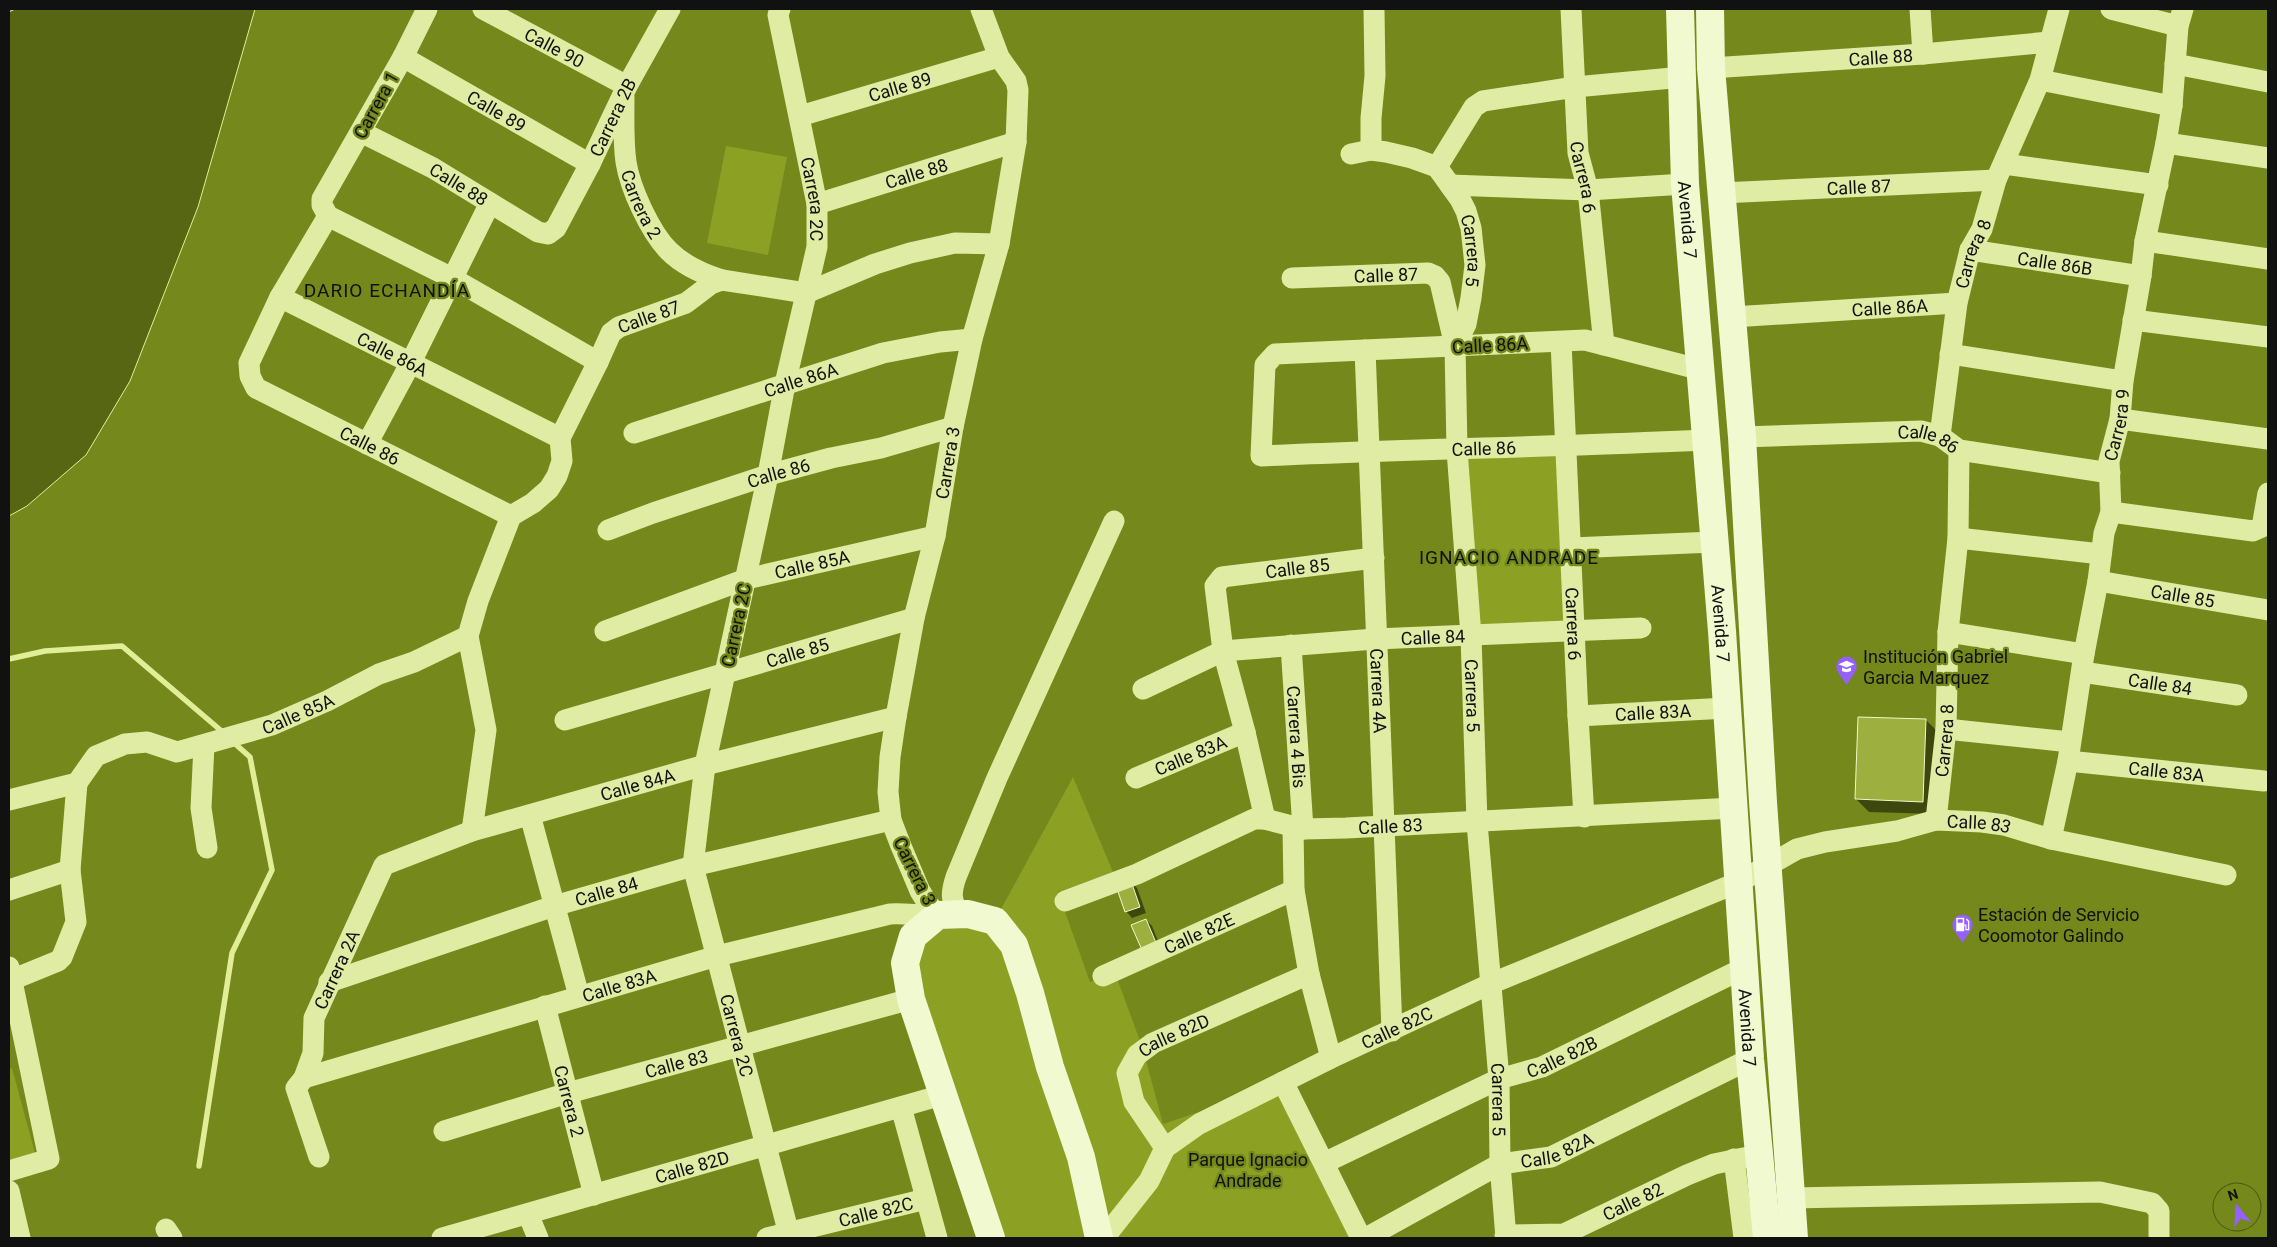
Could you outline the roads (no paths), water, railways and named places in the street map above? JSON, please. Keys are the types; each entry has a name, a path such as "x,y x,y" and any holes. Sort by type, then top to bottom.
{"main road":[{"name":"Avenida 7","path":"1680,9 1686,184 1727,708 1750,1059 1746,1157 1767,1238"},
{"name":"Avenida 7","path":"1710,9 1711,68 1742,437 1767,867 1794,1238"},
{"name":"Carrera 3","path":"990,1238 942,1096 912,999 905,963 913,936 949,914 968,914 994,921 1014,945 1030,993 1050,1067 1081,1157 1099,1238"}],"street":[{"name":"Carrera 1","path":"256,388 250,376 249,362 361,132 403,57 427,9"},
{"name":"Calle 90","path":"482,9 625,89"},
{"name":"Carrera 2C","path":"780,9 778,15 817,204 817,247 785,384 768,475 705,765 693,866 789,1235"},
{"name":"Carrera 3","path":"949,914 928,904 920,891 891,820 888,792 896,717 914,618 935,536 953,428 972,339 999,244 1016,142 1016,81 999,57 981,9"},
{"path":"1374,9 1375,76 1371,118 1361,152 1412,158 1437,167 1474,107 1483,101 1575,87 1683,77"},
{"name":"Carrera 6","path":"1571,9 1578,153 1588,190 1604,345"},
{"path":"1920,9 1923,54"},
{"name":"Carrera 8","path":"1940,436 1957,303 1970,250 1982,229 2000,172 2040,80 2059,9"},
{"path":"2111,9 2180,17"},
{"name":"Carrera 2B","path":"556,228 590,164 625,89 668,10"},
{"name":"Carrera 9","path":"2051,839 2069,752 2098,581 2104,533 2111,512 2109,461 2120,419 2123,381 2145,241 2158,185 2172,106 2180,17"},
{"name":"Calle 88","path":"1711,68 1923,54 2049,42"},
{"name":"Calle 89","path":"403,57 590,164"},
{"name":"Calle 89","path":"800,116 999,57"},
{"path":"2175,64 2268,82"},
{"path":"2040,80 2172,106"},
{"name":"Carrera 2","path":"625,89 626,163 634,190 644,213 669,250 702,274 722,280"},
{"name":"Calle 88","path":"361,132 434,168 538,232 548,234 556,228"},
{"name":"Calle 88","path":"817,204 1016,142"},
{"path":"2166,143 2268,158"},
{"name":"Carrera 5","path":"1437,167 1466,211 1471,228 1475,265 1466,324 1455,346 1457,450 1471,636 1477,823 1499,1079 1500,1164 1506,1237"},
{"name":"Calle 87","path":"1721,192 2000,172 2158,185"},
{"path":"1450,185 1588,190 1686,184"},
{"path":"367,444 410,364 490,203"},
{"path":"325,207 598,362 560,438 562,461 557,476 548,489 533,503 511,516 478,601 468,636 486,730 472,831"},
{"path":"2145,241 2268,259"},
{"path":"722,280 806,293 875,264 910,253 954,243 999,244"},
{"name":"Calle 86B","path":"1970,250 2141,276"},
{"name":"Calle 87","path":"1292,278 1428,273 1435,276 1440,282 1455,346"},
{"name":"Calle 87","path":"598,362 611,333 619,327 686,303 711,284 722,280"},
{"name":"Calle 86A","path":"280,297 560,438"},
{"name":"Calle 86A","path":"1732,317 1957,303"},
{"path":"2133,320 2268,337"},
{"name":"Calle 86A","path":"634,433 883,353 940,342 972,339"},
{"name":"Calle 86A","path":"1261,456 1265,365 1275,354 1585,340 1702,370"},
{"name":"Carrera 6","path":"1561,342 1584,817"},
{"name":"Carrera 4A","path":"1365,350 1376,639 1386,827 1392,1031"},
{"path":"1950,354 2123,381"},
{"name":"Calle 86","path":"256,388 511,516"},
{"path":"2120,419 2268,439"},
{"name":"Calle 86","path":"608,530 768,475 831,458 881,448 953,428"},
{"name":"Calle 86","path":"1742,437 1904,430 1921,431 1940,436 1959,450 2110,473"},
{"name":"Calle 86","path":"1261,456 1369,451 1566,447 1706,440"},
{"name":"Carrera 8","path":"1936,820 1946,729 1948,632 1958,538 1959,450"},
{"path":"2111,512 2253,531 2262,527 2268,493"},
{"path":"949,914 953,906 951,894 956,877 997,778 1114,521"},
{"name":"Calle 85A","path":"605,631 746,579 935,536"},
{"path":"1958,538 2101,554"},
{"path":"1571,548 1714,542"},
{"name":"Calle 85","path":"1223,651 1215,586 1222,577 1374,558"},
{"name":"Calle 85","path":"2098,581 2268,610"},
{"name":"Calle 85","path":"565,720 914,618"},
{"name":"Calle 84","path":"1143,689 1223,651 1376,639 1641,628"},
{"name":"Calle 84","path":"1948,632 2083,663 2238,695"},
{"name":"Calle 85A","path":"77,783 96,756 125,744 147,742 177,752 204,745 229,735 272,725 327,701 379,674 414,662 468,636"},
{"name":"Carrera 4 Bis","path":"1291,645 1298,828"},
{"path":"1065,901 1137,874 1254,819 1265,819 1245,732 1223,651"},
{"name":"Calle 83A","path":"1578,716 1727,708"},
{"name":"Calle 84A","path":"384,865 472,831 705,765 896,717"},
{"name":"Calle 83A","path":"1946,729 2069,752 2264,781"},
{"name":"Calle 83A","path":"1136,778 1245,732"},
{"path":"204,745 201,808 207,848"},
{"path":"9,800 77,783 70,870 76,922 62,957 58,961 10,976 49,1159 9,1171"},
{"name":"Calle 83","path":"1265,819 1298,828 1386,827 1734,808"},
{"path":"530,815 579,996"},
{"name":"Calle 84","path":"329,982 554,906 693,866 891,820"},
{"name":"Calle 83","path":"1739,882 1797,849 1825,842 1897,831 1936,820 2004,825 2051,839 2226,875"},
{"path":"1298,828 1294,890 1309,974 1331,1058"},
{"name":"Carrera 2A","path":"304,1078 313,1054 314,1018 384,865"},
{"path":"9,890 70,870"},
{"name":"Calle 82C","path":"1104,1238 1149,1181 1165,1148 1199,1124 1331,1058 1490,984 1739,882"},
{"name":"Calle 82E","path":"1103,976 1294,890"},
{"name":"Calle 83A","path":"304,1078 716,956 890,914 904,913 923,916 949,914"},
{"name":"Calle 82B","path":"1324,1162 1499,1079 1542,1067 1744,968"},
{"name":"Calle 82D","path":"1165,1148 1134,1102 1127,1074 1137,1055 1153,1043 1309,974"},
{"name":"Calle 83","path":"444,1131 568,1093 912,999"},
{"name":"Carrera 2","path":"545,1006 594,1195"},
{"name":"Calle 82A","path":"1366,1238 1500,1164 1551,1157 1750,1059"},
{"path":"304,1078 296,1088 319,1157"},
{"path":"1283,1082 1361,1238"},
{"name":"Calle 82D","path":"442,1238 942,1096"},
{"path":"901,1107 937,1238"},
{"path":"1744,1238 1746,1157"},
{"name":"Calle 82","path":"1506,1237 1564,1234 1687,1174 1714,1164 1746,1157"},
{"path":"9,1191 20,1238"},
{"path":"1791,1198 2100,1192 2152,1202 2159,1211 2159,1238"},
{"name":"Calle 82C","path":"767,1238 789,1235 926,1199"},
{"path":"528,1214 538,1238"}],"waterway":[{"path":"9,659 45,651 122,646 225,734"},
{"path":"199,1166 232,953 272,870 250,757 233,742"}],"place":[{"name":"Institución Gabriel Garcia Marquez","path":"1847,685"},
{"name":"Estación de Servicio Coomotor Galindo","path":"1962,943"}],"district":[{"name":"DARIO ECHANDÍA","path":"387,290"},
{"name":"IGNACIO ANDRADE","path":"1509,557"}],"park label":[{"name":"Parque Ignacio Andrade","path":"1248,1169"}]}
